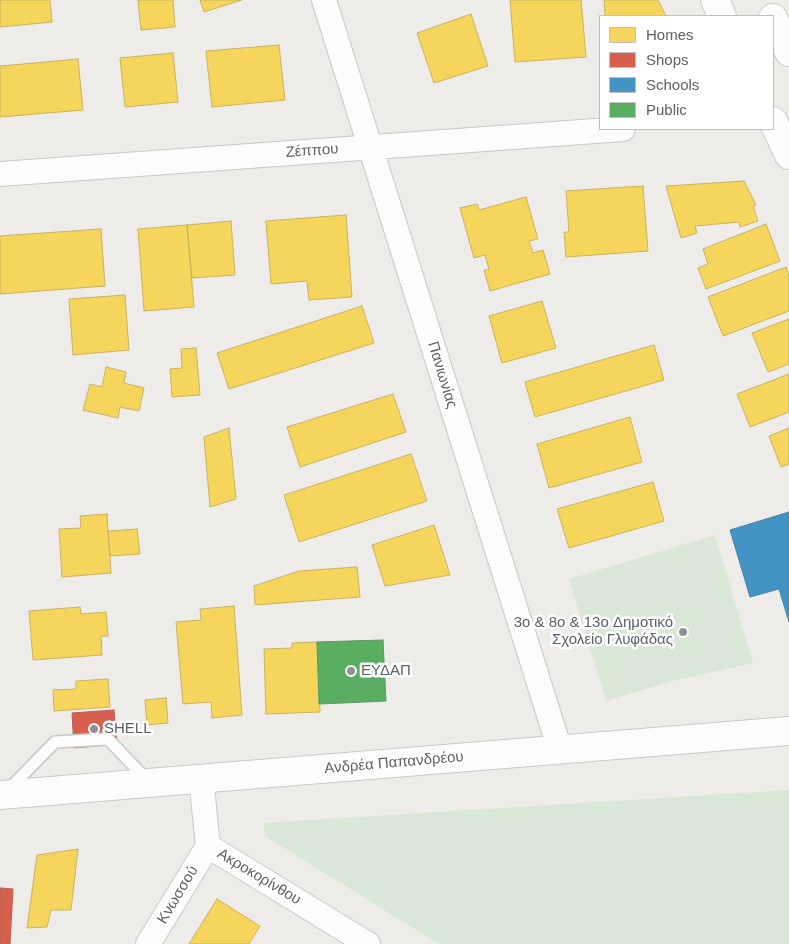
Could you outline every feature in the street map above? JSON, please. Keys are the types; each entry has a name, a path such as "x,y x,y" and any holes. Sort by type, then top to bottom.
{"main road":[{"path":"715,0 722,15"},
{"path":"764,0 771,15"},
{"path":"774,21 789,52"},
{"path":"774,122 789,155"},
{"name":"Ανδρέα Παπανδρέου","path":"2,795 789,731"}],"street":[{"name":"Πανιωνίας","path":"324,0 560,750"},
{"path":"774,120 789,122"},
{"name":"Ζέππου","path":"0,174 609,130"},
{"name":"Ακροκορίνθου","path":"200,778 208,846 368,944"},
{"name":"Κνωσσού","path":"148,944 208,846"}],"lane":[{"path":"2,795 55,742 108,739 149,783"}],"green space":[{"path":"715,535 753,663 672,681 606,701 569,579"},
{"path":"789,790 789,944 439,944 265,836 264,823"}],"building: Homes":[{"path":"0,0 50,0 52,22 0,27"},
{"path":"138,0 173,0 175,27 141,30"},
{"path":"200,0 242,0 204,12"},
{"path":"510,0 581,0 586,57 515,62"},
{"path":"604,0 658,0 666,15 605,15"},
{"path":"471,14 488,66 434,83 417,33"},
{"path":"279,45 285,100 212,107 206,51"},
{"path":"173,53 178,102 125,107 120,58"},
{"path":"78,59 83,110 0,117 0,66"},
{"path":"744,181 756,205 753,206 758,221 740,227 739,222 695,226 697,233 681,238 666,186"},
{"path":"643,186 648,251 566,257 564,232 569,232 566,191"},
{"path":"526,197 538,239 529,241 533,253 543,250 550,274 490,291 484,270 489,269 485,255 474,258 460,208 477,204 479,210"},
{"path":"346,215 352,297 309,300 307,281 271,284 266,221"},
{"path":"231,221 235,275 192,278 187,225"},
{"path":"766,224 780,261 706,289 698,268 708,264 703,249"},
{"path":"187,225 194,307 144,311 138,229"},
{"path":"101,229 105,286 0,294 0,236"},
{"path":"786,267 789,276 789,311 723,336 708,297"},
{"path":"125,295 129,350 73,355 69,299"},
{"path":"542,301 556,348 502,363 489,316"},
{"path":"362,306 374,343 229,389 217,353"},
{"path":"789,319 789,364 768,372 752,333"},
{"path":"654,345 664,380 535,417 525,382"},
{"path":"196,348 200,395 172,397 170,369 182,368 181,349"},
{"path":"106,367 126,372 124,383 144,388 139,411 120,407 118,418 83,410 90,384 102,387"},
{"path":"789,374 789,412 750,427 737,394"},
{"path":"393,394 406,432 300,467 287,427"},
{"path":"630,417 642,462 549,488 537,444"},
{"path":"229,428 236,499 210,507 204,437"},
{"path":"789,428 789,464 781,467 769,436"},
{"path":"411,454 427,501 299,542 284,495"},
{"path":"653,482 664,521 569,548 557,509"},
{"path":"107,514 111,573 62,577 59,529 81,528 80,516"},
{"path":"434,525 450,575 385,586 372,545"},
{"path":"137,529 140,554 110,556 108,531"},
{"path":"357,567 360,597 255,605 254,586 299,571"},
{"path":"234,606 242,715 212,718 211,702 183,704 176,622 201,620 200,609"},
{"path":"80,607 81,614 106,612 108,636 101,636 102,655 33,660 29,611"},
{"path":"317,642 320,712 266,714 264,649 292,648 292,643"},
{"path":"108,679 110,707 54,711 53,690 76,689 76,681"},
{"path":"166,698 168,723 147,725 145,700"},
{"path":"78,849 71,910 51,910 47,927 27,928 37,855"},
{"path":"217,899 260,926 249,944 189,944"}],"building: Shops":[{"name":"SHELL","path":"114,710 117,744 74,748 72,713"},
{"path":"0,888 13,889 10,944 0,944"}],"building: Schools":[{"path":"789,512 789,622 779,589 750,597 730,530"}],"building: Public":[{"name":"ΕΥΔΑΠ","path":"383,640 386,701 319,704 317,642"}],"place":[{"name":"3ο & 8ο & 13ο Δημοτικό Σχολείο Γλυφάδας","path":"683,632"},
{"name":"ΕΥΔΑΠ","path":"351,671"},
{"name":"SHELL","path":"94,729"}]}
